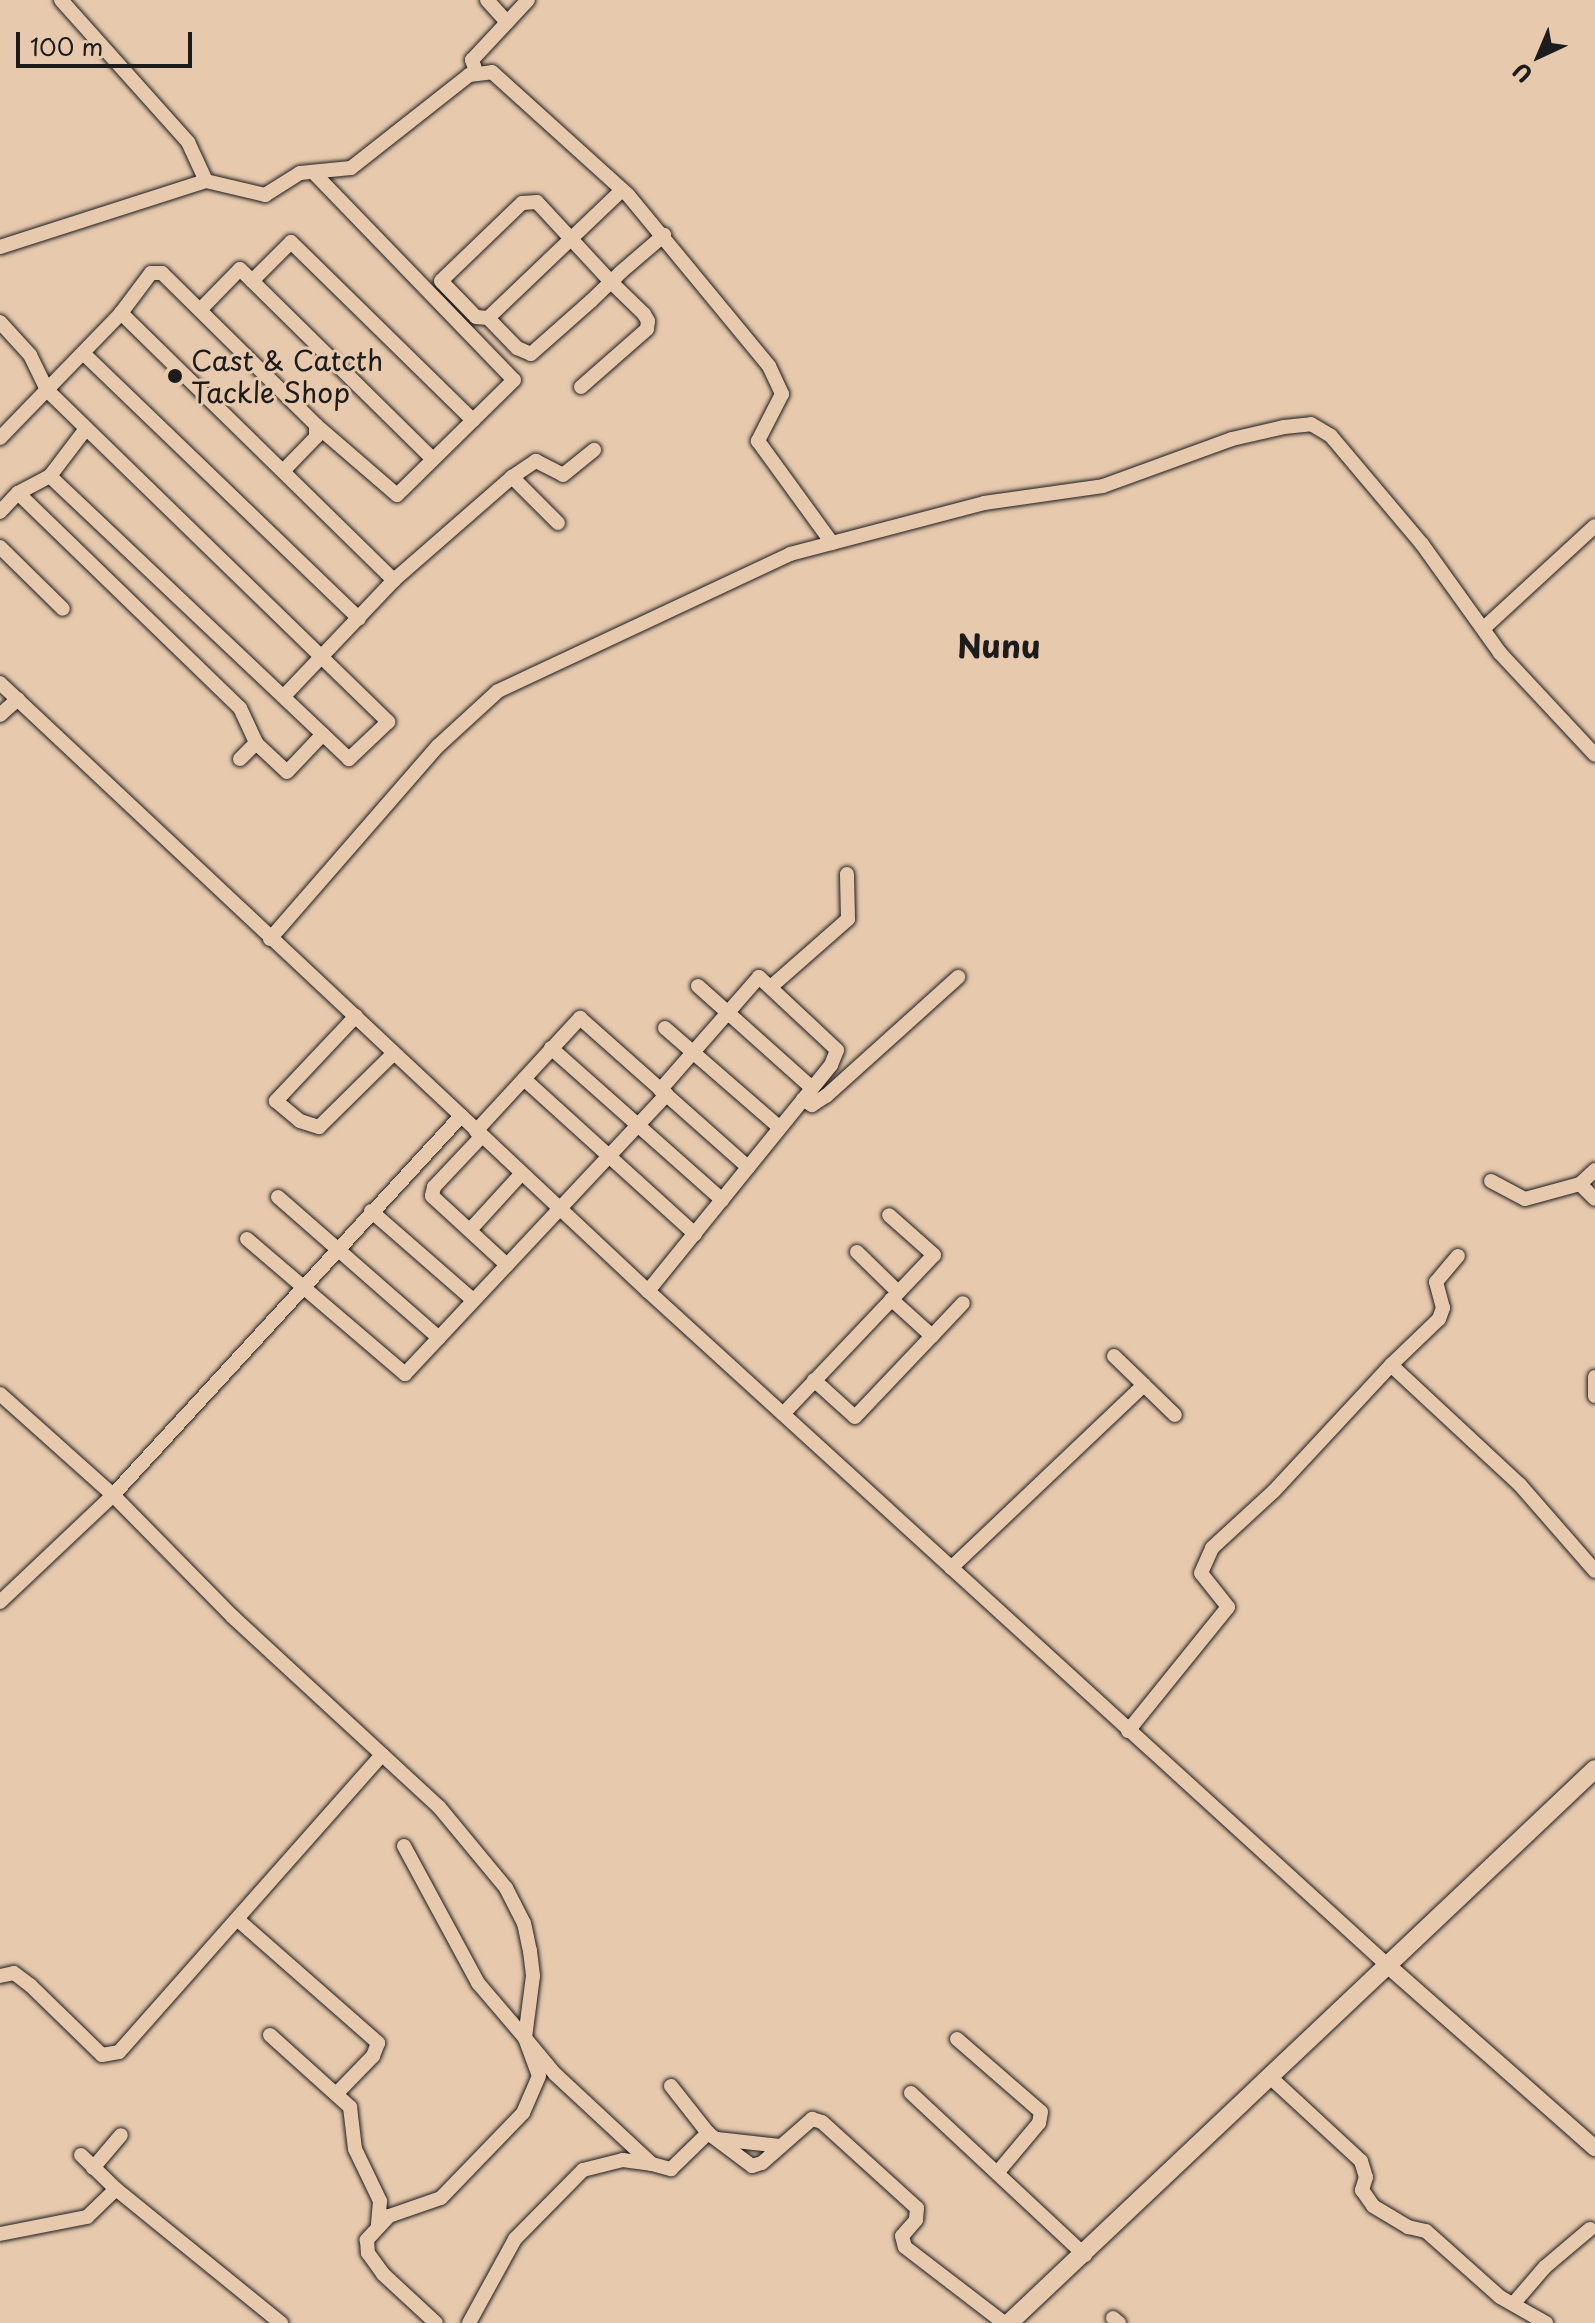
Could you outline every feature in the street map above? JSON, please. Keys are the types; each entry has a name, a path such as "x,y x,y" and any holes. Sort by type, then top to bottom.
{"main road":[{"path":"1006,2323 1085,2255 1385,1963 1595,1769"}],"street":[{"path":"61,0 188,142 206,181"},
{"path":"487,0 507,22"},
{"path":"476,72 472,60 528,0"},
{"path":"0,247 206,181 265,195 288,178 351,168 476,72 496,75 622,190 664,235 781,386 758,441 832,543"},
{"path":"0,438 121,313 157,271 316,425 392,494 397,495 514,380 313,172"},
{"path":"488,318 622,190"},
{"path":"581,387 649,324 611,282 571,238 537,202 527,199 441,281 476,317 488,318 517,348 531,354 611,282 664,235"},
{"path":"252,281 291,242 473,420"},
{"path":"200,310 240,269 433,459"},
{"path":"121,313 285,469 394,580"},
{"path":"0,322 30,355 47,390 85,430 388,722 349,759 50,476"},
{"path":"83,353 359,619"},
{"path":"270,939 438,746 498,691 570,661 744,572 832,543 984,503 1103,486 1232,439 1311,424 1331,436 1485,627 1500,653 1595,755"},
{"path":"285,469 316,437 316,425"},
{"path":"0,512 18,493 50,476 85,430"},
{"path":"284,696 394,580 512,477 536,461 563,475 594,450"},
{"path":"512,477 558,523"},
{"path":"18,493 240,708 256,743 298,784"},
{"path":"1485,627 1595,526"},
{"path":"0,547 63,609"},
{"path":"0,683 648,1291 1128,1731 1595,2147"},
{"path":"0,715 18,699"},
{"path":"287,772 323,734"},
{"path":"240,759 256,743"},
{"path":"773,985 848,919 847,874"},
{"path":"698,986 808,1094 812,1105 826,1096 958,977"},
{"path":"247,1239 400,1374 439,1338 638,1127 692,1052 755,979 773,985 837,1050 808,1094 648,1291"},
{"path":"356,1016 276,1101 300,1121 319,1127 393,1054"},
{"path":"507,1265 432,1192 576,1019 583,1019 748,1167"},
{"path":"665,1028 779,1127"},
{"path":"551,1048 722,1200"},
{"path":"524,1079 695,1234"},
{"path":"0,1602 113,1495 461,1116"},
{"path":"1491,1181 1525,1199 1580,1184 1595,1170"},
{"path":"470,1230 522,1173"},
{"path":"1580,1184 1595,1199"},
{"path":"278,1197 439,1338"},
{"path":"371,1211 473,1300"},
{"path":"783,1414 934,1255 889,1215"},
{"path":"857,1252 932,1336"},
{"path":"1128,1731 1228,1607 1201,1573 1212,1548 1274,1491 1391,1365 1439,1319 1443,1308 1436,1282 1458,1256"},
{"path":"814,1380 855,1417 963,1303"},
{"path":"1114,1356 1175,1415"},
{"path":"1391,1365 1520,1485 1595,1571"},
{"path":"1595,1377 1595,1396"},
{"path":"951,1568 1144,1385"},
{"path":"0,1394 113,1495 233,1617 439,1807 517,1904 533,1976 525,2038 539,2076 523,2113 441,2198 378,2225 367,2240 368,2253 436,2323"},
{"path":"0,1976 14,1973 30,1985 102,2055 119,2052 382,1755"},
{"path":"404,1846 478,1983 555,2074 652,2164"},
{"path":"237,1919 378,2043 373,2056 337,2093"},
{"path":"270,2035 350,2107 355,2149 375,2183 378,2225"},
{"path":"957,2039 1041,2112 1039,2123 998,2172"},
{"path":"1269,2076 1361,2161 1366,2177 1362,2190 1373,2206 1408,2227 1426,2231 1476,2278 1546,2323"},
{"path":"671,2086 712,2136 752,2166 812,2119 822,2122 917,2208 916,2220 902,2236 905,2247 1006,2323"},
{"path":"911,2093 1085,2255"},
{"path":"93,2168 121,2135"},
{"path":"469,2323 515,2239 583,2170 623,2160 671,2169 712,2136 780,2146"},
{"path":"81,2155 116,2189 281,2323"},
{"path":"0,2234 87,2217 116,2189"},
{"path":"1514,2303 1545,2267 1590,2229"}],"place":[{"name":"Cast & Catcth Tackle Shop","path":"175,376"}],"district":[{"name":"Nunu","path":"999,645"}]}
